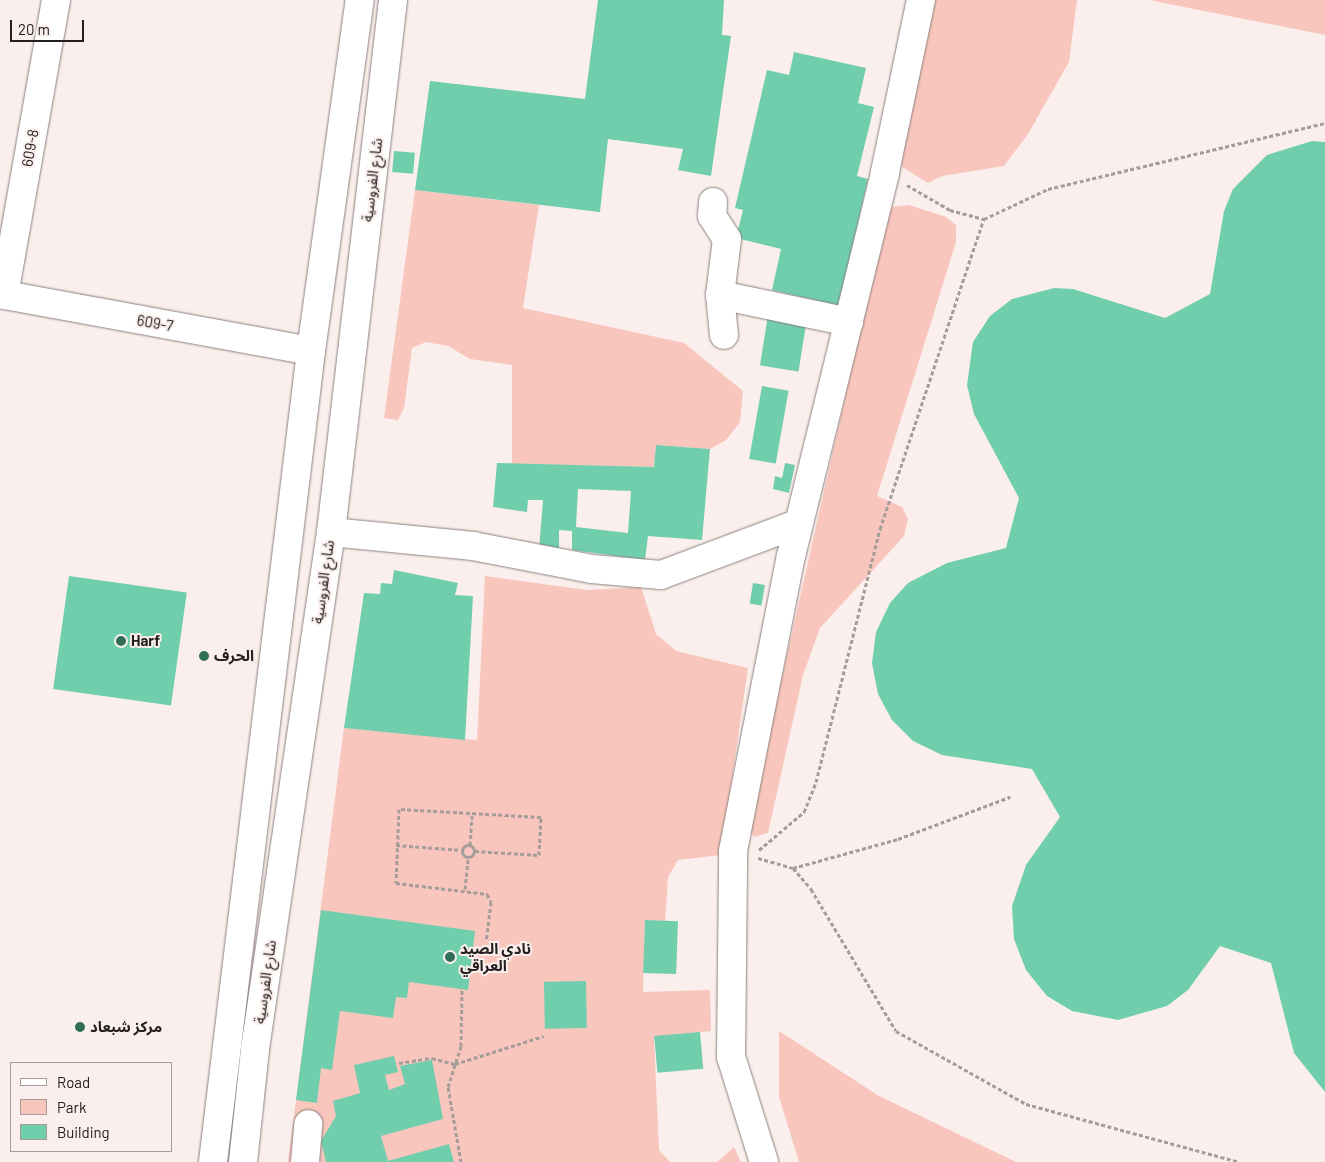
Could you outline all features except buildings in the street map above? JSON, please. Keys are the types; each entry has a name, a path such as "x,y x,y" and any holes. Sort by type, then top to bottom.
{"street":[{"name":"609-8","path":"2,295 56,0"},
{"name":"شارع الفروسية","path":"213,1162 311,351 360,0"},
{"name":"شارع الفروسية","path":"243,1162 255,1050 331,532 393,0"},
{"path":"764,1162 730,1057 733,851 800,523 885,172 921,0"},
{"path":"713,202 712,216 728,239 720,295 724,335"},
{"name":"609-7","path":"2,295 311,351"},
{"path":"720,295 849,322"},
{"path":"331,532 473,546 592,569 661,575 800,523"},
{"path":"305,1162 308,1124"}],"path":[{"path":"885,172 950,210 984,219 1048,189 1325,123"},
{"path":"984,219 880,529 816,782 804,812 775,842 750,856 793,868 898,840 1010,797"},
{"path":"472,812 470,845 475,851 539,855 540,817 472,812 402,807 396,845 396,883 480,890 491,902 486,940"},
{"path":"396,845 462,850 470,845"},
{"path":"462,850 468,858 466,889"},
{"path":"468,858 475,851"},
{"path":"793,868 812,888 896,1032 1026,1104 1238,1162"},
{"path":"461,1162 448,1087 461,1046 462,989"},
{"path":"399,1063 432,1058 455,1064 544,1036"}],"green space":[{"path":"933,0 1077,0 1069,62 1028,134 1004,166 942,176 928,183 902,167 900,153"},
{"path":"1152,0 1325,0 1325,35 1154,1"},
{"path":"415,190 539,205 523,308 684,343 743,391 740,422 726,440 710,449 656,445 654,467 512,464 512,365 470,359 448,346 426,342 412,348 404,408 398,420 384,418"},
{"path":"909,205 946,217 956,225 956,242 877,496 902,507 908,519 904,536 820,628 803,675 768,833 754,837 748,828 886,216 890,207"},
{"name":"نادي الصيد العراقي","path":"485,576 587,590 641,587 656,634 676,651 748,668 721,855 678,860 668,877 665,921 645,920 643,992 710,990 711,1031 654,1037 659,1150 670,1162 288,1162 344,728 477,740"},
{"path":"779,1031 879,1096 1016,1162 799,1162 779,1097"},
{"path":"734,1147 741,1162 717,1162"}],"place":[{"name":"Harf","path":"121,641"},
{"name":"الحرف","path":"204,656"},
{"name":"نادي الصيد العراقي","path":"450,957"},
{"name":"مركز شبعاد","path":"80,1027"}]}
